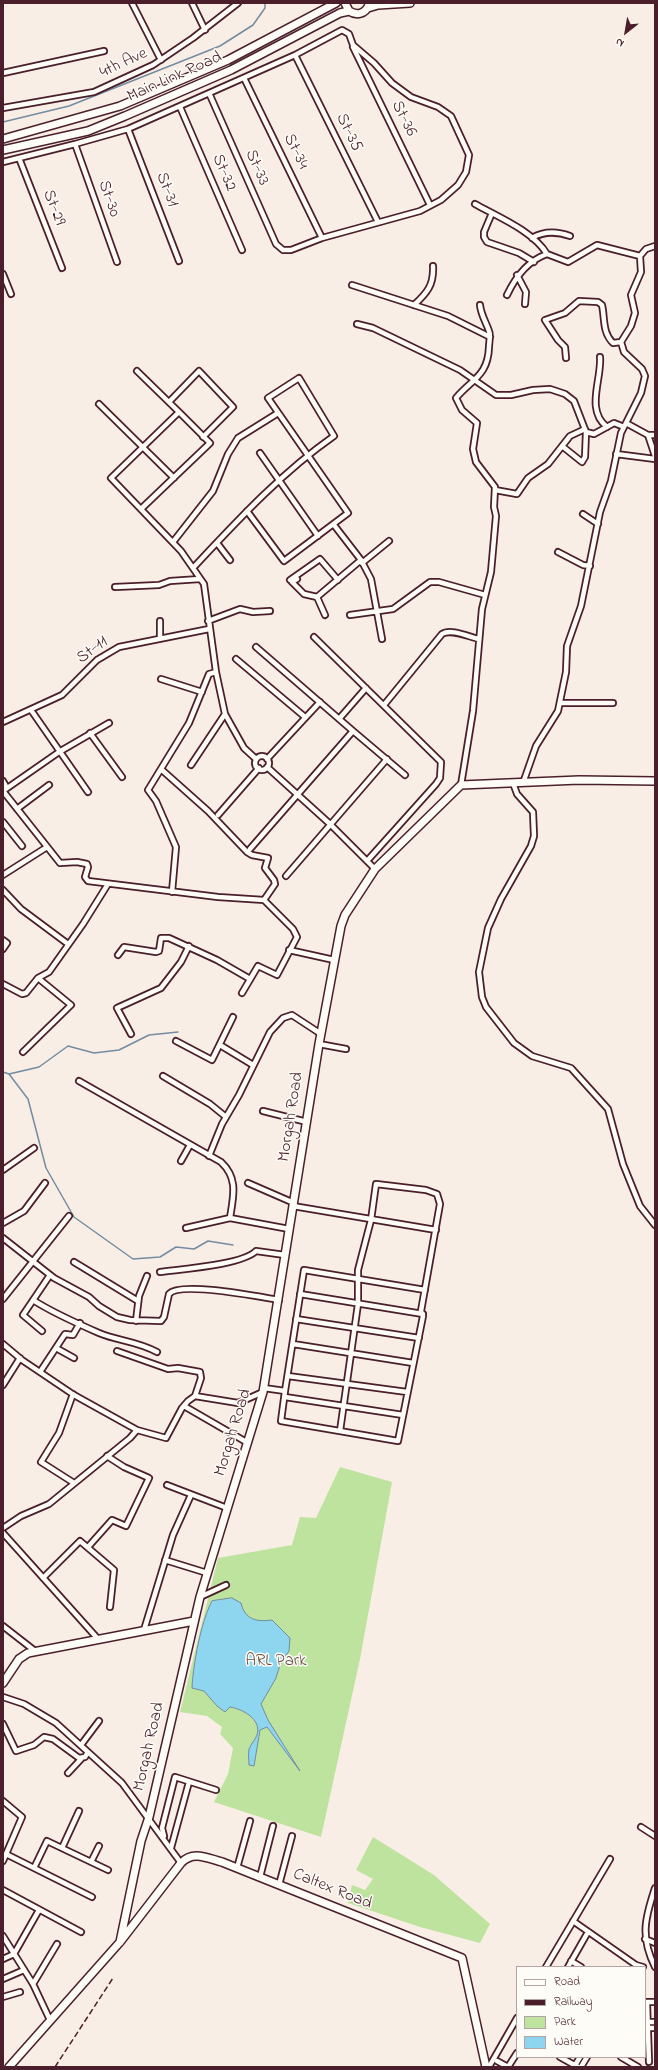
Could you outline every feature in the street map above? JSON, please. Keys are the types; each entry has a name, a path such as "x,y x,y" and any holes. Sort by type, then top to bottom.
{"street":[{"path":"132,3 161,60"},
{"path":"192,3 205,30"},
{"name":"4th Ave","path":"3,108 94,92 161,60 205,30 238,3"},
{"name":"Main Link Road","path":"3,139 63,124 120,106 221,64 336,3"},
{"path":"345,3 349,11"},
{"path":"368,6 410,3"},
{"name":"Main Link Road","path":"3,150 88,130 125,116 231,70 340,13 349,11 354,14 360,14 368,6"},
{"path":"3,162 128,129 295,55 342,30 349,34 353,45 374,63 392,83 411,97 438,107 451,116 469,155 466,172 458,185 441,200 420,211 322,238"},
{"name":"St-36","path":"353,45 430,205"},
{"path":"3,73 104,51"},
{"name":"St-35","path":"295,55 378,222"},
{"name":"St-34","path":"244,78 322,238"},
{"name":"St-33","path":"209,94 276,244 283,250 291,250 322,238"},
{"name":"St-32","path":"180,107 242,250"},
{"name":"St-31","path":"128,129 179,261"},
{"name":"St-30","path":"75,144 117,262"},
{"name":"St-29","path":"20,158 62,268"},
{"path":"475,204 503,218 532,238 540,244 547,254 568,262 597,245 640,256"},
{"path":"492,213 484,232 485,240 490,244 519,253 534,262"},
{"path":"532,238 550,232 560,232 570,236"},
{"path":"523,783 536,746 552,723 561,703 566,672 567,646 581,606 598,524 611,481 616,454 625,425 641,393 645,376 642,369 624,352 621,342 631,326 635,313 631,295 641,272 640,256 646,249 655,246"},
{"path":"506,295 517,275 547,254"},
{"path":"414,305 430,288 433,278 433,266"},
{"path":"3,274 11,294"},
{"path":"517,275 526,292 525,304"},
{"path":"352,285 462,321 490,337"},
{"path":"566,358 565,347 558,340 545,320 565,313 579,301 598,302 602,305 604,325 607,335 612,343 621,342"},
{"path":"480,305 483,320 489,330 489,351 484,369 476,381 456,398 462,410 478,423 473,449 476,462 495,487 494,507 496,516 491,572 482,609 473,712 461,785 579,780 655,781"},
{"path":"357,324 373,328 460,370 493,394 501,396 532,390 550,389 565,394 574,401 585,430 585,457 582,462 562,446"},
{"path":"600,357 600,376 594,394 602,423 607,428"},
{"path":"137,371 210,443 141,509"},
{"path":"169,402 199,371 233,407 203,436"},
{"path":"193,568 247,511 278,480 306,455 334,436 299,378 268,398 306,455 348,513 284,561 247,511"},
{"path":"100,404 144,446 174,478"},
{"path":"179,412 111,478 173,542 204,584 208,621 224,714 244,748 256,759 258,768"},
{"path":"173,542 214,491 228,454 238,438 278,413"},
{"path":"495,490 517,494 531,475 548,464 572,434 585,430 594,434 614,424 625,425 648,435 655,435"},
{"path":"648,435 655,456"},
{"path":"260,454 318,536"},
{"path":"616,454 655,459"},
{"path":"583,514 598,524"},
{"path":"334,525 361,562 371,579 382,639"},
{"path":"317,597 389,541"},
{"path":"217,543 230,560"},
{"path":"558,552 583,565 590,566"},
{"path":"290,580 320,559 338,580"},
{"path":"115,587 159,585 170,581 200,579"},
{"path":"297,579 292,582 303,593 317,597"},
{"path":"350,615 393,609 430,582 439,582 485,595"},
{"path":"317,597 325,615"},
{"path":"208,621 240,609 253,612 270,611"},
{"path":"160,621 160,639"},
{"name":"St-11","path":"3,722 62,695 97,660 119,647 210,629"},
{"path":"384,705 442,634 452,632 479,639"},
{"path":"314,637 441,762 441,772 436,784 367,861"},
{"path":"256,647 353,732 406,775"},
{"path":"236,659 305,717"},
{"path":"172,892 176,847 156,801 148,790 162,770 189,723 209,674 216,672"},
{"path":"161,679 202,692"},
{"path":"339,719 366,688"},
{"path":"267,758 320,702"},
{"path":"561,703 613,703"},
{"path":"31,710 88,792"},
{"path":"191,765 224,714"},
{"path":"5,790 59,752 109,723"},
{"path":"250,849 353,732"},
{"path":"90,734 122,777"},
{"path":"256,759 262,756 267,758"},
{"path":"267,758 269,762 267,767"},
{"path":"286,876 387,759"},
{"path":"267,767 330,824 375,869"},
{"path":"258,768 263,769 267,767"},
{"path":"218,815 258,768"},
{"path":"162,770 201,805 247,852 252,855 268,858 265,868 274,880 275,884 264,900"},
{"path":"3,782 5,790 17,809 60,864 76,862 87,864 86,880 172,892 264,900 297,934 277,975 258,966 242,993"},
{"path":"513,783 517,794 532,812 534,836 531,846 500,899 488,928 479,972 482,997 486,1007 514,1043 532,1056 571,1068 608,1110 623,1164 640,1206 655,1225"},
{"path":"17,809 49,785"},
{"name":"Morgah Road","path":"120,1942 141,1842 149,1817 200,1597 264,1390 306,1122 341,926 345,915 375,869 461,785"},
{"path":"4,825 22,846"},
{"path":"3,875 47,847"},
{"path":"3,984 22,994 26,993 38,978 49,972 83,924 108,884"},
{"path":"3,890 21,909 68,944"},
{"path":"118,955 124,947 156,952 159,951 162,938 176,940 250,979"},
{"path":"3,940 6,943 3,949"},
{"path":"131,1034 117,1008 161,988 181,962 188,946"},
{"path":"289,950 334,960"},
{"path":"23,1052 71,1005 38,978"},
{"path":"209,1156 226,1117 270,1032 283,1018 292,1014 321,1034"},
{"path":"176,1040 212,1060 233,1017"},
{"path":"319,1044 346,1049"},
{"path":"220,1045 253,1065"},
{"path":"164,1076 210,1104 226,1117"},
{"path":"78,1081 226,1166 234,1183 230,1218"},
{"path":"263,1111 306,1122"},
{"path":"181,1161 190,1145"},
{"path":"3,1170 34,1148"},
{"path":"3,1223 24,1211 45,1183"},
{"path":"248,1183 293,1204 371,1220 436,1230"},
{"path":"340,1431 358,1304 357,1278 361,1253 371,1220 376,1184 426,1190 437,1194 440,1204 436,1230 425,1290 421,1311 423,1314 419,1338 398,1441 281,1421 304,1270 357,1278 425,1290"},
{"path":"3,1299 69,1216"},
{"path":"186,1228 230,1218 289,1229"},
{"path":"3,1238 50,1275 89,1296 100,1306 117,1316 136,1321 161,1321 164,1316 169,1294 179,1288 198,1288 279,1300"},
{"path":"160,1272 187,1269 244,1258 256,1251 285,1254"},
{"path":"74,1262 138,1301"},
{"path":"42,1331 23,1315 50,1275"},
{"path":"136,1321 138,1301 147,1276"},
{"path":"300,1294 423,1314"},
{"path":"33,1300 53,1313 80,1323 100,1333 135,1342 157,1352"},
{"path":"296,1319 419,1338"},
{"path":"40,1372 65,1334 73,1335 80,1323"},
{"path":"3,1344 20,1358 73,1394 137,1430 166,1438 184,1406 195,1396 201,1378 200,1372 178,1368 168,1369 117,1351"},
{"path":"293,1344 413,1363"},
{"path":"56,1348 74,1358"},
{"path":"3,1385 20,1358"},
{"path":"288,1376 407,1392"},
{"path":"195,1396 238,1403 264,1390 286,1391"},
{"path":"73,1394 59,1433 41,1462 74,1483"},
{"path":"285,1397 403,1415"},
{"path":"184,1406 248,1443"},
{"path":"3,1528 21,1516 49,1504 137,1430"},
{"path":"88,1547 112,1520 126,1526 149,1478 107,1456"},
{"path":"167,1485 227,1508"},
{"path":"144,1630 173,1535 191,1495"},
{"path":"3,1533 98,1639"},
{"path":"43,1578 80,1541 114,1570 110,1607"},
{"path":"165,1560 207,1573"},
{"path":"200,1597 226,1585"},
{"path":"3,1683 19,1659 24,1655 35,1651 194,1620"},
{"path":"3,1626 28,1644 35,1651"},
{"path":"3,1697 24,1704 50,1719 122,1783 166,1840 181,1863"},
{"path":"81,1745 99,1721"},
{"path":"3,1724 16,1751 34,1744 44,1737 53,1739 82,1758"},
{"path":"68,1773 88,1752"},
{"path":"166,1840 162,1828 175,1777 216,1790"},
{"path":"171,1848 189,1782"},
{"path":"3,1801 22,1817 4,1858 34,1868 92,1897"},
{"path":"62,1848 79,1811"},
{"path":"237,1868 250,1821"},
{"path":"260,1877 273,1826"},
{"path":"641,1827 655,1836"},
{"path":"279,1885 292,1836"},
{"path":"34,1868 47,1841 108,1870"},
{"path":"91,1862 99,1846"},
{"name":"Caltex Road","path":"9,2067 120,1942 187,1856 193,1855 222,1862 462,1958 488,2067"},
{"path":"547,1966 610,1859"},
{"path":"654,1966 648,1954 645,1939 647,1914 655,1888"},
{"path":"3,1890 81,1932"},
{"path":"3,1959 14,1954 39,1910"},
{"path":"573,1921 636,1965 640,1966"},
{"path":"568,1966 588,1932"},
{"path":"3,1936 33,1984 50,2020"},
{"path":"645,1939 655,1943"},
{"path":"33,1984 57,1944"},
{"path":"571,1961 579,1966"},
{"path":"3,1979 24,1970"},
{"path":"3,1997 20,1992"},
{"path":"649,2062 646,2028 646,2003 655,2002"},
{"path":"488,2067 516,2020"},
{"path":"646,2022 655,2022"},
{"path":"646,2028 655,2028"},
{"path":"497,2061 508,2067 516,2055"},
{"path":"562,2058 576,2067"},
{"path":"581,2067 586,2058"},
{"path":"623,2058 638,2067"}],"green space":[{"name":"ARL Park","path":"340,1467 392,1482 360,1659 321,1837 214,1802 228,1774 233,1748 220,1734 222,1727 207,1716 180,1712 218,1558 292,1545 300,1517 316,1518"},
{"path":"373,1837 434,1875 490,1924 480,1943 420,1927 348,1903 352,1885 365,1890 373,1879 356,1870"}],"water":[{"path":"232,1598 241,1603 245,1613 252,1619 261,1621 272,1620 290,1638 289,1651 280,1665 276,1678 261,1704 268,1720 300,1771 267,1727 260,1730 254,1766 249,1765 249,1749 257,1735 257,1724 250,1716 235,1708 230,1707 225,1712 217,1706 204,1691 192,1688 198,1643 204,1620 212,1601"}],"waterway":[{"path":"3,122 69,106 220,46 253,25 265,8 265,3"},
{"path":"9,1074 39,1067 68,1046 94,1053 119,1050 149,1035 178,1032"},
{"path":"3,1072 9,1074 28,1099 46,1168 74,1217 133,1259 160,1257 176,1247 194,1249 208,1241 233,1245"}],"railway":[{"path":"55,2067 113,1978"}]}
